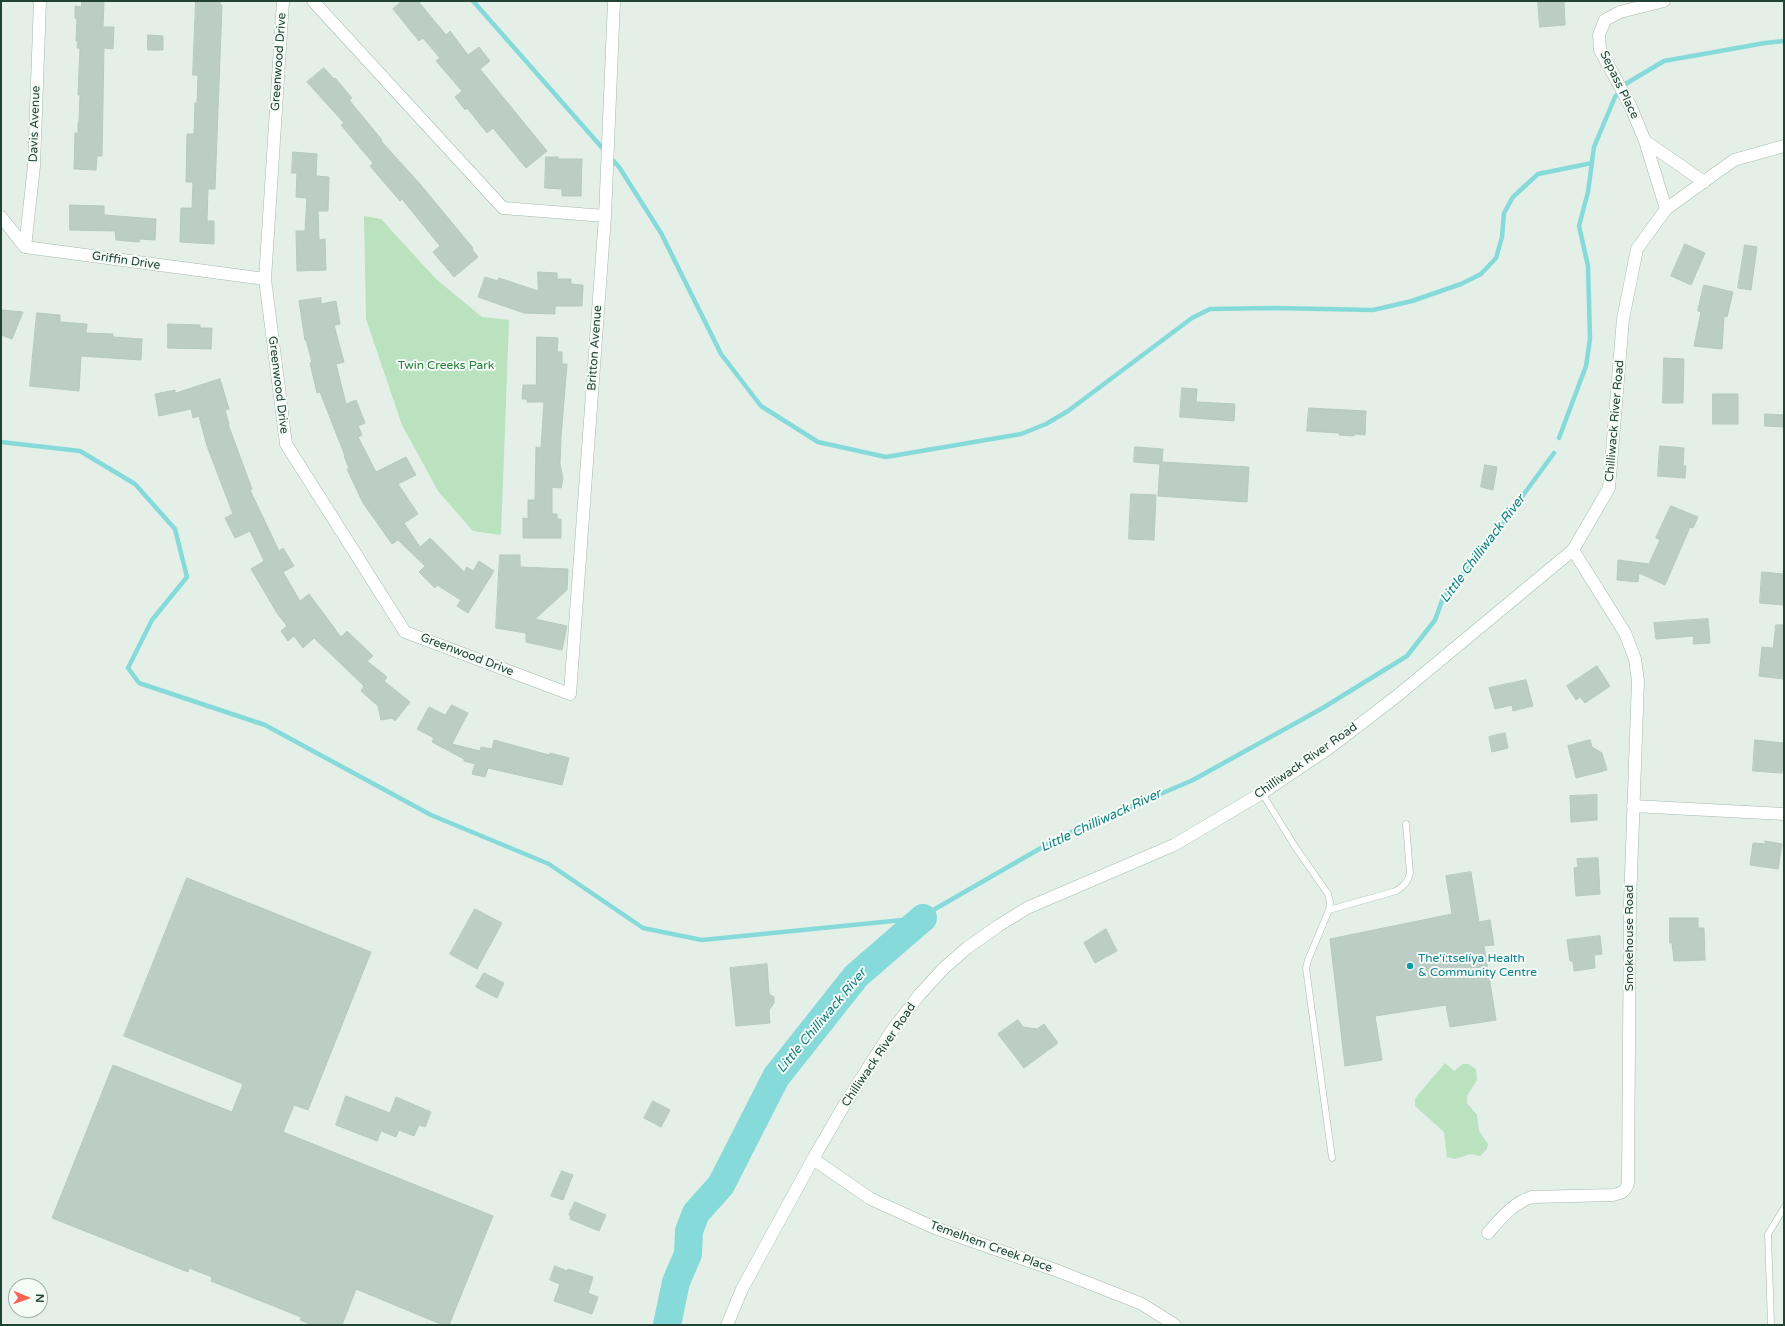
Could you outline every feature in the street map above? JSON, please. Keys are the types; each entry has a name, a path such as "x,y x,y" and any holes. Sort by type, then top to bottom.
{"street":[{"name":"Davis Avenue","path":"25,247 34,166 40,1"},
{"name":"Greenwood Drive","path":"284,1 265,279 286,444 405,632 570,694"},
{"path":"313,1 503,208 605,216"},
{"name":"Britton Avenue","path":"570,694 605,216 614,1"},
{"name":"Sepass Place","path":"1664,1 1620,12 1605,20 1599,35 1600,50 1630,105 1645,141 1666,209"},
{"path":"1645,141 1704,182"},
{"name":"Chilliwack River Road","path":"727,1325 742,1289 847,1100 891,1032 920,994 944,968 967,948 1027,908 1174,845 1262,793 1329,748 1397,696 1573,550 1609,488 1623,319 1637,248 1666,209 1734,160 1784,146"},
{"path":"1,217 25,247"},
{"name":"Griffin Drive","path":"25,247 265,279"},
{"name":"Smokehouse Road","path":"1488,1233 1505,1214 1523,1200 1532,1197 1622,1193 1626,1189 1629,1175 1630,903 1638,681 1635,659 1624,633 1573,550"},
{"path":"1633,806 1784,814"},
{"name":"Temelhem Creek Place","path":"813,1159 871,1199 935,1228 1058,1271 1142,1304 1175,1325"}],"lane":[{"path":"1262,793 1294,845 1328,894 1330,902 1329,910 1306,968 1332,1158"},
{"path":"1329,910 1396,891 1403,887 1409,879 1410,873 1406,824"},
{"path":"1771,1325 1768,1234 1784,1208"}],"green space":[{"name":"Twin Creeks Park","path":"364,216 381,219 436,279 482,317 509,320 501,535 473,531 438,491 402,425 366,319"},
{"path":"1445,1063 1454,1071 1463,1064 1468,1064 1476,1069 1477,1080 1467,1096 1467,1103 1477,1115 1479,1131 1488,1144 1487,1149 1480,1156 1470,1154 1455,1159 1447,1157 1444,1132 1415,1106 1417,1096"}],"building":[{"path":"82,1 104,1 103,27 114,27 113,49 104,48 102,156 97,156 96,170 74,169 75,133 78,133 80,95 78,95 80,48 77,48 78,41 76,41 77,19 75,18 75,6 81,7"},
{"path":"196,1 220,1 220,5 222,5 215,189 208,189 207,221 214,221 214,244 180,242 181,208 192,208 193,182 186,182 187,134 194,134 195,103 197,103 198,75 193,75"},
{"path":"402,1 418,1 446,35 450,31 468,55 479,47 490,61 480,69 547,151 526,168 493,128 487,133 467,108 465,110 455,97 462,91 436,61 440,58 423,38 419,41 393,9"},
{"path":"1538,1 1564,1 1565,25 1540,27"},
{"path":"148,35 163,36 163,50 148,50"},
{"path":"324,68 334,79 335,78 352,98 349,100 382,140 381,141 420,184 473,248 472,249 478,257 454,277 433,252 440,246 402,199 400,201 370,166 373,163 341,125 344,123 307,82"},
{"path":"293,152 317,154 316,176 329,177 328,211 318,211 319,240 325,239 326,270 297,271 296,231 305,231 307,198 296,197 297,173 292,173"},
{"path":"546,157 558,157 558,159 582,159 581,196 562,196 562,189 545,188"},
{"path":"70,205 104,206 104,215 156,219 155,240 140,239 139,242 116,240 115,231 70,230"},
{"path":"1685,244 1705,253 1691,285 1671,276"},
{"path":"1745,245 1757,247 1751,290 1738,288"},
{"path":"538,272 557,273 557,279 571,279 571,284 583,285 582,306 555,306 555,314 524,313 478,297 485,277 498,281 499,278 538,291"},
{"path":"1704,285 1733,292 1727,317 1724,316 1722,349 1694,346 1701,312 1698,311"},
{"path":"321,298 321,304 336,301 340,324 334,325 344,362 336,364 346,404 356,400 365,423 358,426 362,435 358,437 376,472 406,457 416,475 398,484 418,514 404,523 420,547 430,538 464,572 467,567 473,571 479,561 494,571 468,613 457,606 461,600 437,585 435,588 419,572 425,566 398,540 392,544 363,503 347,469 349,468 345,456 320,392 317,393 310,363 312,362 305,340 299,301"},
{"path":"1,310 23,312 12,339 1,335"},
{"path":"37,313 60,315 60,322 87,324 86,333 113,334 113,337 142,339 141,360 81,356 79,391 30,386"},
{"path":"168,324 200,325 200,328 212,328 211,349 168,348"},
{"path":"537,337 558,338 557,352 562,352 562,364 567,364 560,464 563,479 561,488 552,487 552,514 557,514 557,519 561,519 561,538 523,538 523,518 528,519 528,500 535,500 536,447 541,448 544,402 527,402 527,399 522,399 523,385 536,385"},
{"path":"1664,358 1684,359 1683,403 1663,403"},
{"path":"220,379 229,409 225,410 228,424 252,489 250,490 279,551 283,548 294,566 283,572 300,601 309,594 341,637 347,631 373,656 367,661 387,677 384,681 410,702 395,721 392,718 381,720 378,706 361,691 364,686 314,638 303,648 294,636 288,641 281,631 287,626 277,613 251,569 264,561 250,531 235,538 225,518 233,514 207,446 199,416 193,418 191,409 159,416 155,394 175,390 175,393"},
{"path":"1182,388 1197,389 1196,402 1235,404 1234,421 1180,417"},
{"path":"1713,394 1738,394 1738,424 1713,424"},
{"path":"1309,408 1366,411 1365,435 1339,435 1339,433 1307,431"},
{"path":"1765,414 1784,415 1784,427 1765,426"},
{"path":"1660,446 1684,448 1683,466 1686,466 1685,478 1658,476"},
{"path":"1135,447 1163,449 1162,462 1249,467 1247,502 1158,496 1160,464 1134,462"},
{"path":"1485,465 1497,467 1493,490 1481,487"},
{"path":"1131,494 1156,495 1154,540 1129,539"},
{"path":"1671,506 1698,517 1693,528 1690,527 1665,585 1639,573 1638,582 1617,580 1618,560 1649,564 1660,540 1656,538"},
{"path":"500,555 520,555 520,567 568,569 567,590 535,619 567,626 562,650 526,642 526,633 496,628"},
{"path":"1762,572 1784,574 1784,605 1760,603"},
{"path":"1708,619 1710,643 1693,644 1694,636 1656,639 1654,623"},
{"path":"1776,625 1784,625 1784,679 1759,676 1762,647 1773,648"},
{"path":"1597,666 1610,686 1585,703 1580,697 1576,700 1567,686"},
{"path":"1526,680 1533,706 1513,711 1512,705 1495,709 1489,688"},
{"path":"452,705 468,713 452,744 480,751 481,747 492,749 494,740 549,755 550,753 569,758 562,785 488,768 485,777 472,774 475,764 464,761 464,759 432,742 434,738 417,729 429,707 445,715"},
{"path":"1505,733 1508,748 1492,752 1489,737"},
{"path":"1590,740 1592,747 1602,753 1607,770 1576,778 1568,746"},
{"path":"1755,740 1784,743 1782,773 1753,771"},
{"path":"1597,795 1597,820 1571,822 1570,796"},
{"path":"1765,841 1782,844 1778,869 1750,865 1753,843 1765,844"},
{"path":"1598,858 1600,894 1576,896 1574,868 1578,867 1577,859"},
{"name":"The'í:tselíya Health & Community Centre","path":"1471,872 1479,922 1490,920 1494,945 1484,946 1496,1020 1450,1027 1446,1005 1375,1016 1382,1060 1345,1066 1330,939 1452,914 1446,876"},
{"path":"187,878 371,952 308,1110 294,1105 283,1132 493,1216 449,1325 443,1325 356,1289 342,1325 312,1325 300,1320 301,1317 211,1281 212,1277 189,1268 188,1272 52,1218 113,1065 232,1112 243,1084 124,1036"},
{"path":"475,909 502,923 477,969 450,954"},
{"path":"1670,918 1698,918 1698,928 1704,928 1705,960 1674,961 1672,943 1670,943"},
{"path":"1106,929 1117,951 1095,963 1084,943"},
{"path":"1600,936 1602,954 1594,955 1595,968 1574,971 1573,961 1570,961 1567,940"},
{"path":"767,964 769,994 774,997 774,1003 769,1010 770,1023 736,1026 730,968"},
{"path":"484,973 504,983 497,998 476,987"},
{"path":"1018,1020 1023,1027 1037,1029 1044,1024 1058,1043 1024,1068 998,1034"},
{"path":"346,1096 390,1113 396,1097 431,1112 425,1127 419,1125 414,1136 399,1130 396,1137 381,1131 377,1141 336,1125"},
{"path":"653,1101 670,1110 661,1127 644,1118"},
{"path":"562,1171 573,1175 563,1200 551,1196"},
{"path":"575,1202 606,1215 599,1231 570,1219 571,1216 569,1215"},
{"path":"555,1266 567,1271 568,1269 593,1277 588,1293 598,1297 592,1314 554,1301 560,1284 550,1280"}],"waterway":[{"path":"473,1 605,151"},
{"name":"Little Chilliwack River","path":"1559,438 1586,366 1590,339 1588,266 1579,226 1588,192 1594,147 1615,97 1627,83 1664,61 1784,41"},
{"path":"610,157 619,167 661,233 721,354 761,406 818,442 886,457 1021,434 1046,424 1068,411 1192,318 1210,309 1274,308 1373,310 1412,301 1461,284 1481,274 1496,258 1502,237 1504,213 1513,197 1538,174 1592,163"},
{"path":"1,442 80,451 135,484 175,529 187,577 152,620 128,668 139,683 265,725 431,815 549,864 643,928 702,940 923,918 935,909 1060,837 1193,780 1321,709 1407,656 1435,620 1443,598 1480,554 1554,453"},
{"name":"Little Chilliwack River","path":"667,1325 676,1282 688,1254 689,1231 696,1213 721,1185 776,1077 856,976 923,918"}],"place":[{"name":"The'í:tselíya Health & Community Centre","path":"1410,966"}]}
